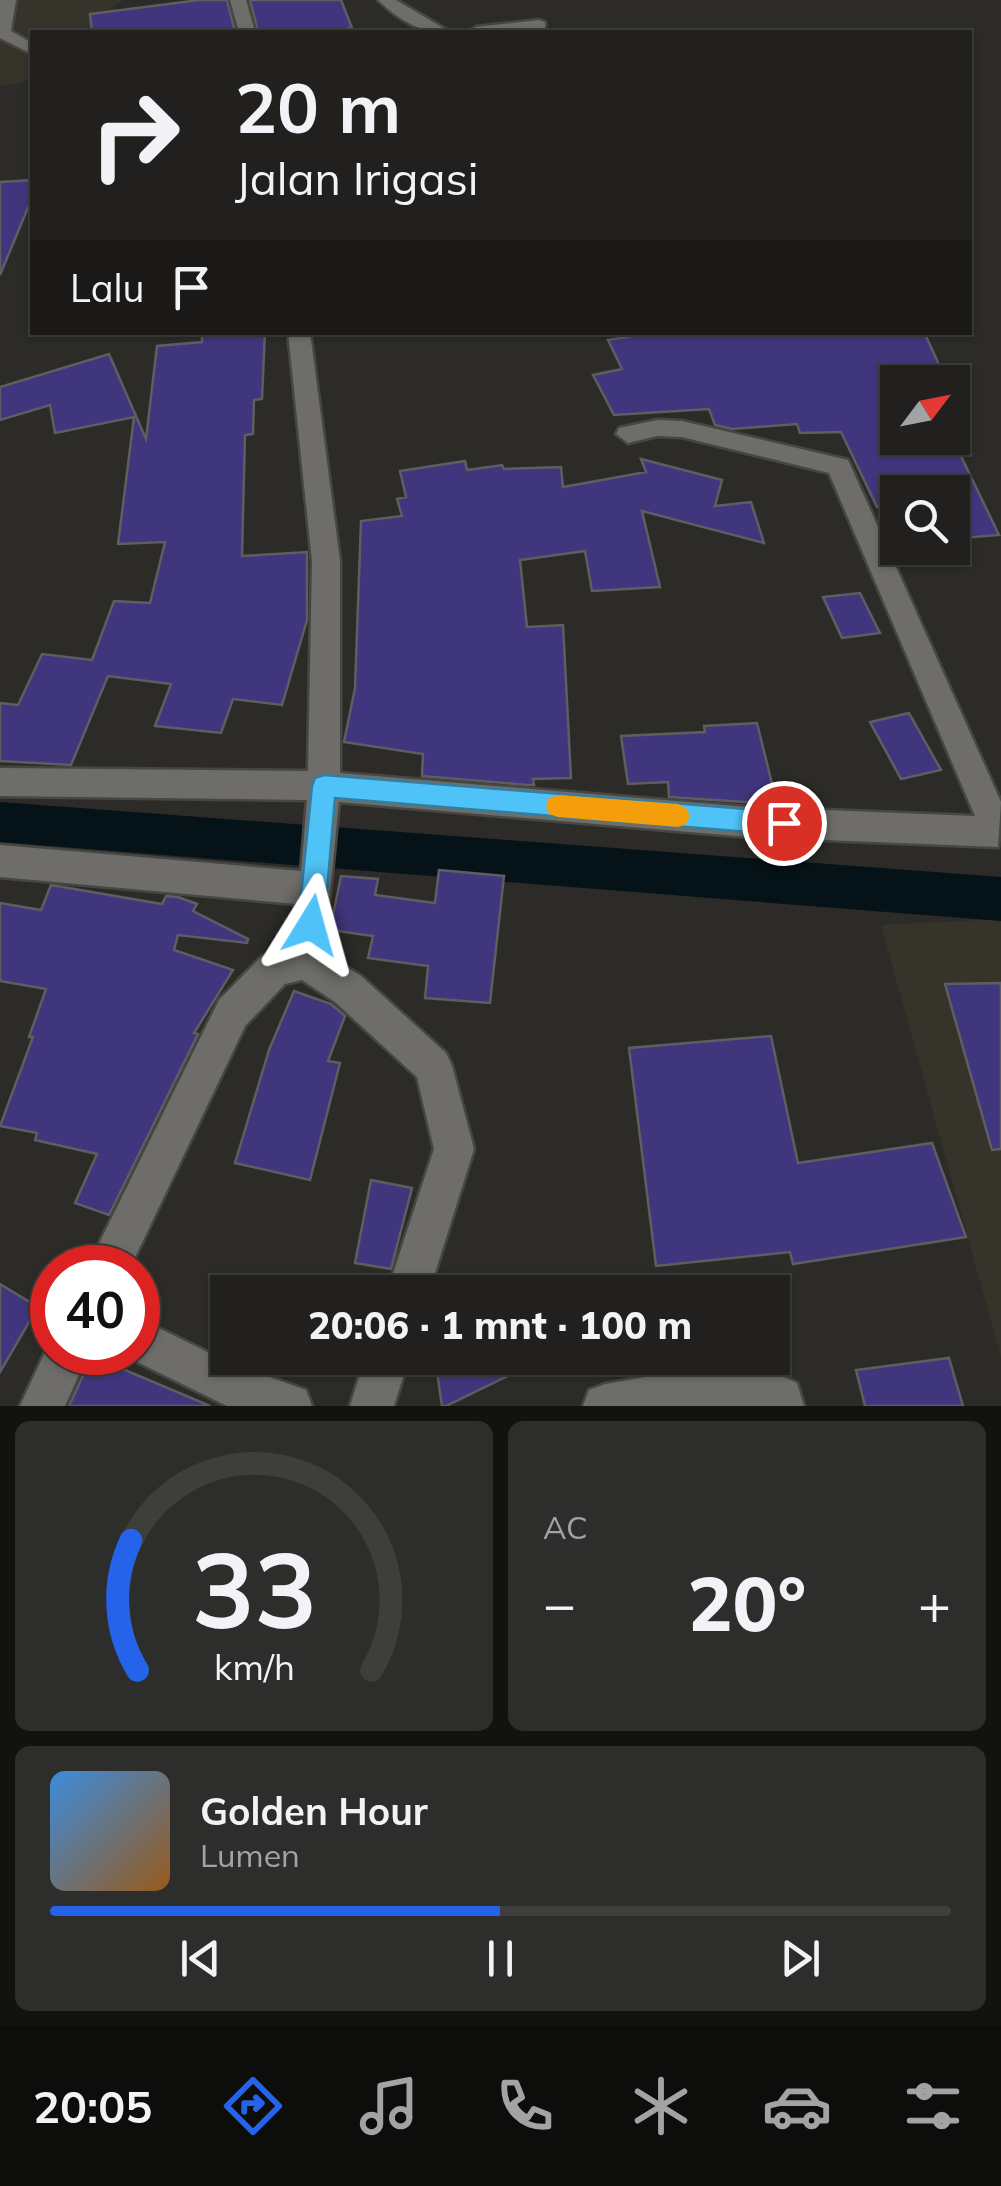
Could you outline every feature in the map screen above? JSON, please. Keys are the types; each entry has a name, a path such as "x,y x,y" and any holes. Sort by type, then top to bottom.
{"street":[{"path":"8,0 2,33 30,48"},
{"path":"238,0 246,30"},
{"path":"386,0 413,20 437,30"},
{"path":"494,30 539,25"},
{"path":"299,335 326,561 324,786 317,881 305,961"},
{"path":"0,782 324,786 748,822 999,832 840,466 682,429 656,428 628,434"},
{"path":"0,862 317,881"},
{"path":"119,1245 232,1013 275,969 305,961 348,990 433,1066 454,1149 413,1275"},
{"path":"160,1351 221,1382 290,1406"},
{"path":"42,1406 56,1375"},
{"path":"372,1406 382,1375"},
{"path":"605,1406 745,1382 781,1400 782,1406"}],"shaded area":[{"path":"0,0 124,0 113,7 117,30 30,30 30,80 0,86"},
{"path":"226,17 232,30 132,30"},
{"path":"1001,919 1001,1357 881,925"}],"building":[{"path":"227,0 234,30 92,30 90,14"},
{"path":"250,0 341,0 352,28 348,30 258,30"},
{"path":"30,180 30,203 0,275 0,182"},
{"path":"202,335 265,335 262,399 254,400 253,434 245,435 242,556 307,552 307,620 282,705 233,699 221,733 155,726 171,684 108,676 71,765 0,761 0,703 18,705 42,654 92,660 114,601 150,603 165,542 118,544 134,417 55,433 50,405 0,420 0,387 109,354 146,439 157,346 202,342"},
{"path":"640,335 925,335 939,365 880,365 880,455 960,455 999,535 970,537 970,475 880,475 877,507 841,432 800,433 797,424 732,429 715,425 709,409 614,415 593,375 622,369 608,340"},
{"path":"641,459 722,480 715,506 751,502 764,543 642,511 660,587 592,591 585,551 520,560 527,627 563,625 571,778 533,779 534,785 527,785 422,776 423,754 344,742 355,688 361,521 402,516 397,499 406,497 400,471 465,461 467,470 502,465 504,469 561,467 563,487 646,472"},
{"path":"860,593 880,633 842,638 823,597"},
{"path":"909,713 941,770 901,779 870,722"},
{"path":"757,723 777,804 669,797 668,782 628,784 621,736 705,732 704,726"},
{"path":"439,870 504,876 490,1003 425,998 428,966 368,958 373,936 330,930 341,876 378,879 375,895 435,903"},
{"path":"51,885 162,904 166,896 178,897 197,904 193,911 248,939 247,943 178,935 174,950 233,970 194,1033 198,1034 109,1215 75,1203 97,1154 35,1140 37,1133 0,1126 46,989 0,981 0,903 41,910"},
{"path":"1001,983 1001,1149 992,1150 945,984"},
{"path":"294,991 331,1004 345,1016 328,1061 340,1063 310,1180 235,1163 269,1050"},
{"path":"771,1036 798,1163 932,1143 966,1237 793,1264 790,1252 656,1266 629,1048"},
{"path":"371,1180 412,1188 391,1269 355,1263"},
{"path":"0,1284 30,1302 30,1321 0,1372"},
{"path":"949,1358 963,1406 865,1406 856,1370"},
{"path":"83,1375 137,1375 210,1406 69,1406"},
{"path":"437,1375 510,1375 446,1406 442,1406"}],"waterway":[{"path":"0,822 1001,899"}],"slow traffic":[{"path":"558,806 678,816"}],"route":[{"path":"311,925 324,786 784,823"}]}
